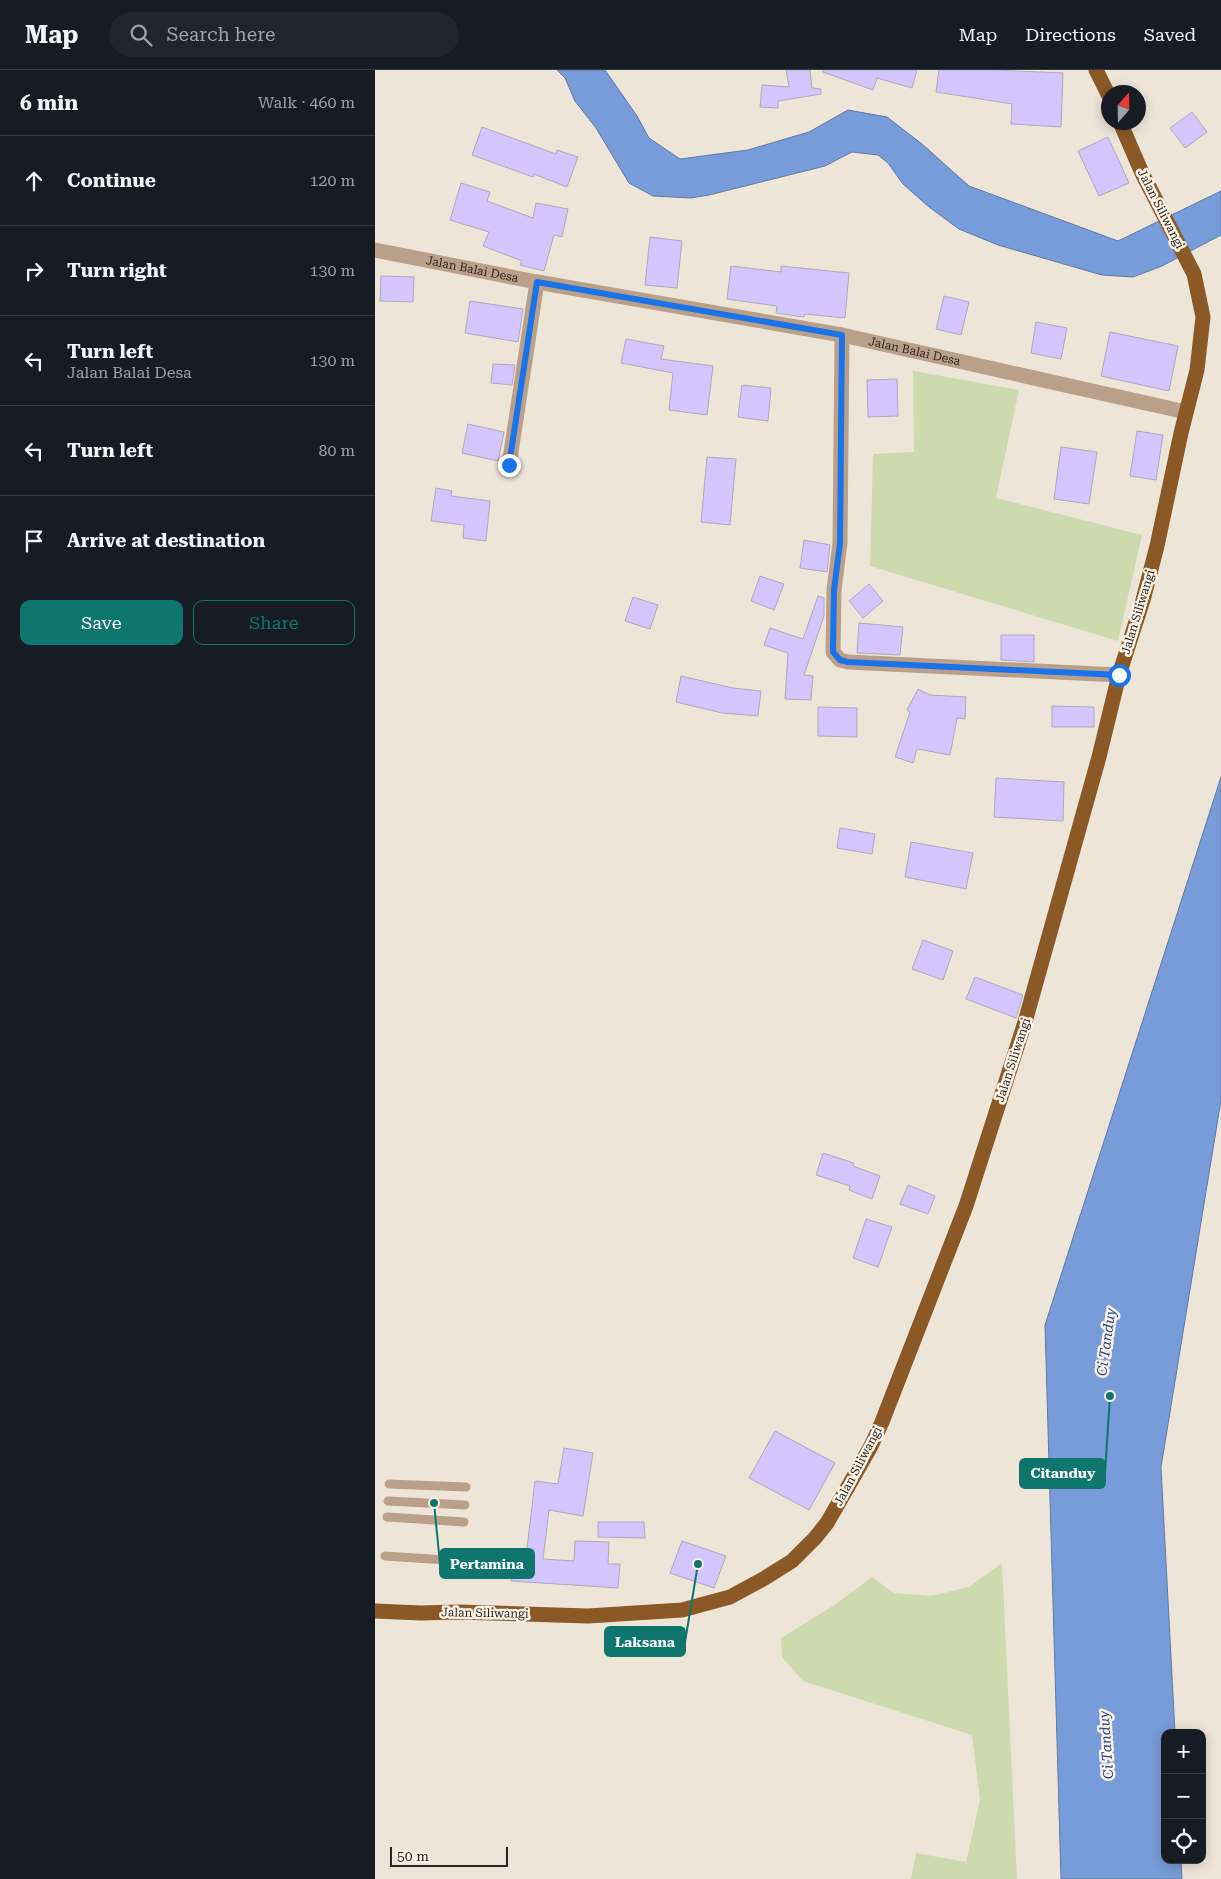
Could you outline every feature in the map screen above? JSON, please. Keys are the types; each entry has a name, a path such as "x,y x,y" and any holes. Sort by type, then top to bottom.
{"highway":[{"path":"1097,70 1104,85"},
{"name":"Jalan Siliwangi","path":"375,1611 588,1616 682,1610 730,1597 792,1561 827,1524 871,1446 966,1206 1025,1022 1099,758 1119,675 1146,591 1197,370 1202,341 1203,318 1194,274 1142,173 1124,130"}],"street":[{"name":"Jalan Balai Desa","path":"375,250 537,282 842,335 1186,412"},
{"path":"509,465 537,282"},
{"path":"842,335 840,543 834,590 833,652 840,660 848,662 1119,675"}],"lane":[{"path":"389,1484 466,1488"},
{"path":"388,1501 465,1505"},
{"path":"387,1517 464,1522"},
{"path":"385,1556 461,1561"}],"green space":[{"path":"913,371 1019,390 996,498 1142,535 1118,641 870,566 873,454 914,452"},
{"path":"1002,1563 1017,1879 911,1879 916,1853 966,1862 980,1800 972,1735 803,1681 782,1657 781,1638 836,1604 872,1577 894,1593 931,1596 969,1587"}],"water":[{"path":"557,70 605,70 637,116 649,138 680,159 748,150 809,132 848,110 887,117 922,144 969,186 1118,241 1221,191 1221,235 1162,266 1133,277 1102,275 998,245 959,229 929,207 903,184 888,163 878,155 852,152 825,166 709,195 691,198 653,196 629,183 596,128 575,101 565,78"},
{"name":"Ci Tanduy","path":"1221,777 1221,1100 1161,1467 1175,1729 1161,1729 1161,1864 1181,1864 1182,1879 1061,1879 1045,1325"}],"building":[{"path":"786,70 810,70 812,88 821,89 821,94 778,101 778,108 760,107 762,85 789,87"},
{"path":"823,70 917,70 912,88 877,78 873,90 823,72"},
{"path":"939,70 1063,73 1061,127 1011,124 1012,104 936,92"},
{"path":"1192,112 1207,132 1185,148 1170,128"},
{"path":"482,127 556,154 557,150 578,157 567,187 534,174 533,177 472,155"},
{"path":"1108,137 1129,183 1099,196 1078,151"},
{"path":"461,183 490,192 487,201 533,218 536,203 568,209 562,237 554,235 544,271 520,265 522,261 483,246 489,232 450,220"},
{"path":"650,237 682,241 677,288 645,285"},
{"path":"731,266 781,272 781,266 849,273 845,318 805,314 804,317 776,313 777,306 727,299"},
{"path":"381,276 414,277 413,302 380,301"},
{"path":"944,296 969,302 961,335 936,329"},
{"path":"470,301 523,309 518,342 465,333"},
{"path":"1036,322 1067,328 1061,359 1031,353"},
{"path":"1110,332 1178,346 1169,391 1101,376"},
{"path":"626,339 664,346 661,359 713,366 707,415 669,410 673,373 621,363"},
{"path":"493,364 515,365 512,385 491,383"},
{"path":"897,379 898,416 868,417 867,380"},
{"path":"742,385 771,388 768,421 738,417"},
{"path":"468,424 504,432 498,461 462,453"},
{"path":"1137,431 1163,435 1156,480 1130,476"},
{"path":"1061,447 1097,452 1089,504 1054,499"},
{"path":"707,457 736,459 730,525 701,522"},
{"path":"436,488 452,491 451,496 490,501 486,541 463,538 464,525 431,521"},
{"path":"804,540 830,545 827,572 800,568"},
{"path":"760,576 784,584 774,610 751,601"},
{"path":"869,584 883,601 863,618 849,601"},
{"path":"818,596 824,598 824,616 804,675 813,676 811,700 785,699 788,653 764,645 770,628 803,639"},
{"path":"633,597 658,605 650,629 625,621"},
{"path":"859,623 903,627 900,655 857,653"},
{"path":"1001,635 1034,635 1034,662 1001,660"},
{"path":"681,676 733,688 761,691 758,716 722,713 676,702"},
{"path":"918,689 930,695 966,697 965,719 957,718 950,755 917,749 913,763 895,757 910,712 907,710"},
{"path":"1052,706 1094,707 1094,727 1052,727"},
{"path":"818,707 857,708 857,737 818,736"},
{"path":"996,778 1064,782 1063,821 994,817"},
{"path":"840,828 875,834 872,854 837,848"},
{"path":"911,842 973,853 966,889 905,877"},
{"path":"923,940 953,951 943,980 912,969"},
{"path":"975,977 1023,995 1016,1018 966,999"},
{"path":"823,1153 854,1163 853,1166 880,1176 872,1199 849,1190 850,1186 816,1175"},
{"path":"908,1185 935,1196 928,1214 900,1204"},
{"path":"866,1219 892,1227 878,1267 853,1258"},
{"path":"775,1431 835,1463 809,1510 749,1478"},
{"path":"564,1448 593,1453 583,1516 549,1510 543,1559 574,1561 575,1541 609,1542 608,1564 620,1564 618,1588 511,1581 513,1556 526,1557 535,1481 558,1484"},
{"path":"598,1522 644,1522 645,1538 598,1537"},
{"path":"682,1541 726,1556 714,1588 670,1573"}],"place":[{"name":"Citanduy","path":"1110,1396"},
{"name":"Pertamina","path":"434,1503"},
{"name":"Laksana","path":"698,1564"}],"route":[{"path":"509,465 537,282 842,335 840,543 834,590 833,652 840,660 848,662 1119,675"}]}
